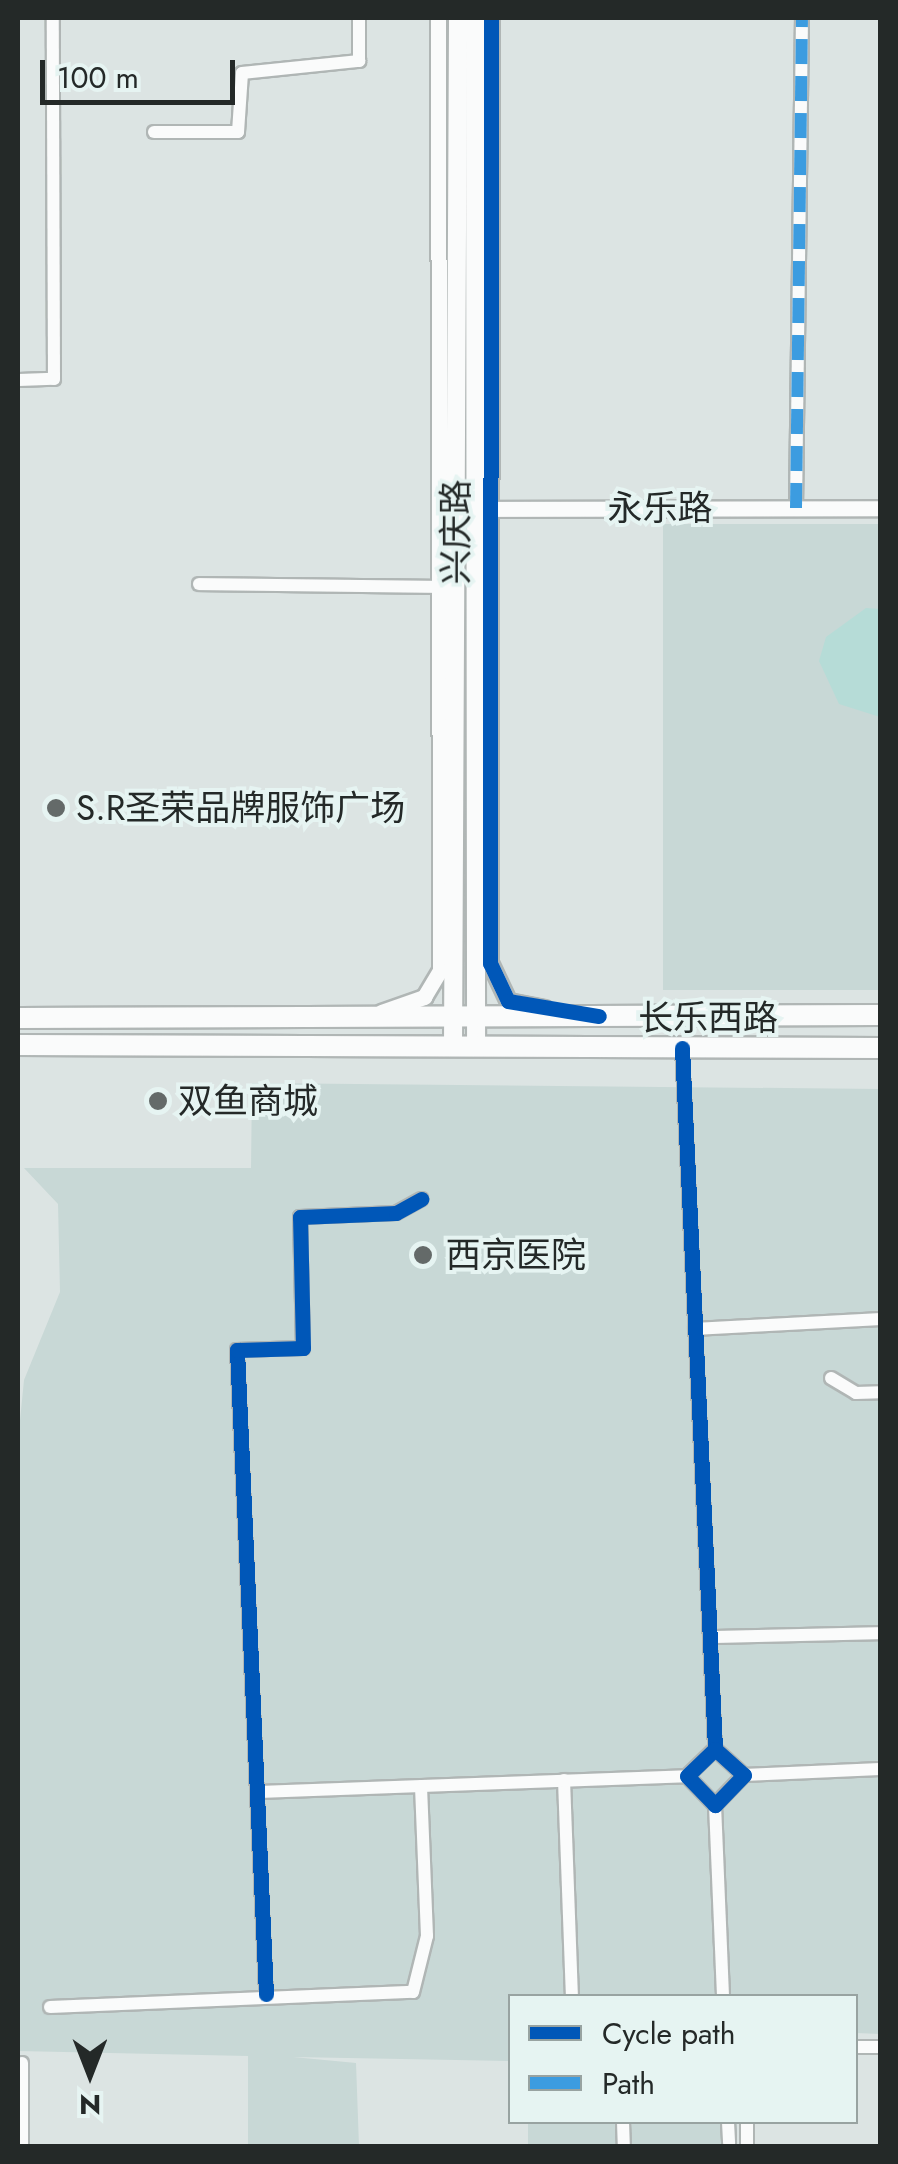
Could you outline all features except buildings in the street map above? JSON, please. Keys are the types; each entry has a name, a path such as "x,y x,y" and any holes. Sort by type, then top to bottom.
{"main road":[{"name":"兴庆路","path":"458,18 476,1048"},
{"name":"兴庆路","path":"453,1046 475,18"},
{"path":"476,942 490,908"},
{"name":"长乐西路","path":"18,1018 880,1016"},
{"name":"长乐西路","path":"18,1045 880,1048"}],"street":[{"path":"18,380 54,380 53,18"},
{"path":"154,132 238,132 242,73 360,61 359,18"},
{"path":"438,18 465,509 498,992 524,1006 599,1016"},
{"path":"358,1016 424,997 440,970 440,586 465,509 490,18"},
{"path":"796,508 802,18"},
{"name":"永乐路","path":"465,509 880,508"},
{"path":"199,584 440,586"},
{"path":"682,1048 715,1749 744,1775"},
{"path":"266,1994 237,1350 303,1348 300,1217 396,1213 421,1199"},
{"path":"695,1330 880,1320"},
{"path":"831,1378 856,1393 880,1392"},
{"path":"710,1637 880,1633"},
{"path":"258,1792 688,1776 715,1749"},
{"path":"715,1805 744,1775 880,1769"},
{"path":"688,1776 715,1805 723,1994"},
{"path":"564,1780 572,1994"},
{"path":"50,2007 266,1994 413,1992 427,1936 420,1786"},
{"path":"22,2063 22,2146"},
{"path":"728,2124 729,2143"}],"shaded area":[{"path":"663,524 880,524 880,990 663,990"},
{"path":"866,608 880,609 880,717 839,704 819,661 826,637"},
{"path":"252,1083 880,1089 880,2034 858,2033 858,1994 508,1994 508,2061 293,2057 356,2063 359,2146 248,2146 248,2056 18,2051 18,1440 24,1380 60,1292 58,1204 24,1168 251,1168"},
{"path":"528,2124 737,2124 737,2146 528,2146"}],"marked path":[{"path":"796,508 802,18"}],"cycle path":[{"path":"491,18 490,963 508,1001 599,1016"},
{"path":"682,1048 715,1749 744,1775 715,1805 687,1776 715,1749"},
{"path":"266,1994 237,1350 303,1348 300,1217 396,1213 421,1199"}],"place":[{"name":"S.R圣荣品牌服饰广场","path":"56,808"},
{"name":"双鱼商城","path":"158,1101"},
{"name":"西京医院","path":"423,1255"}]}
